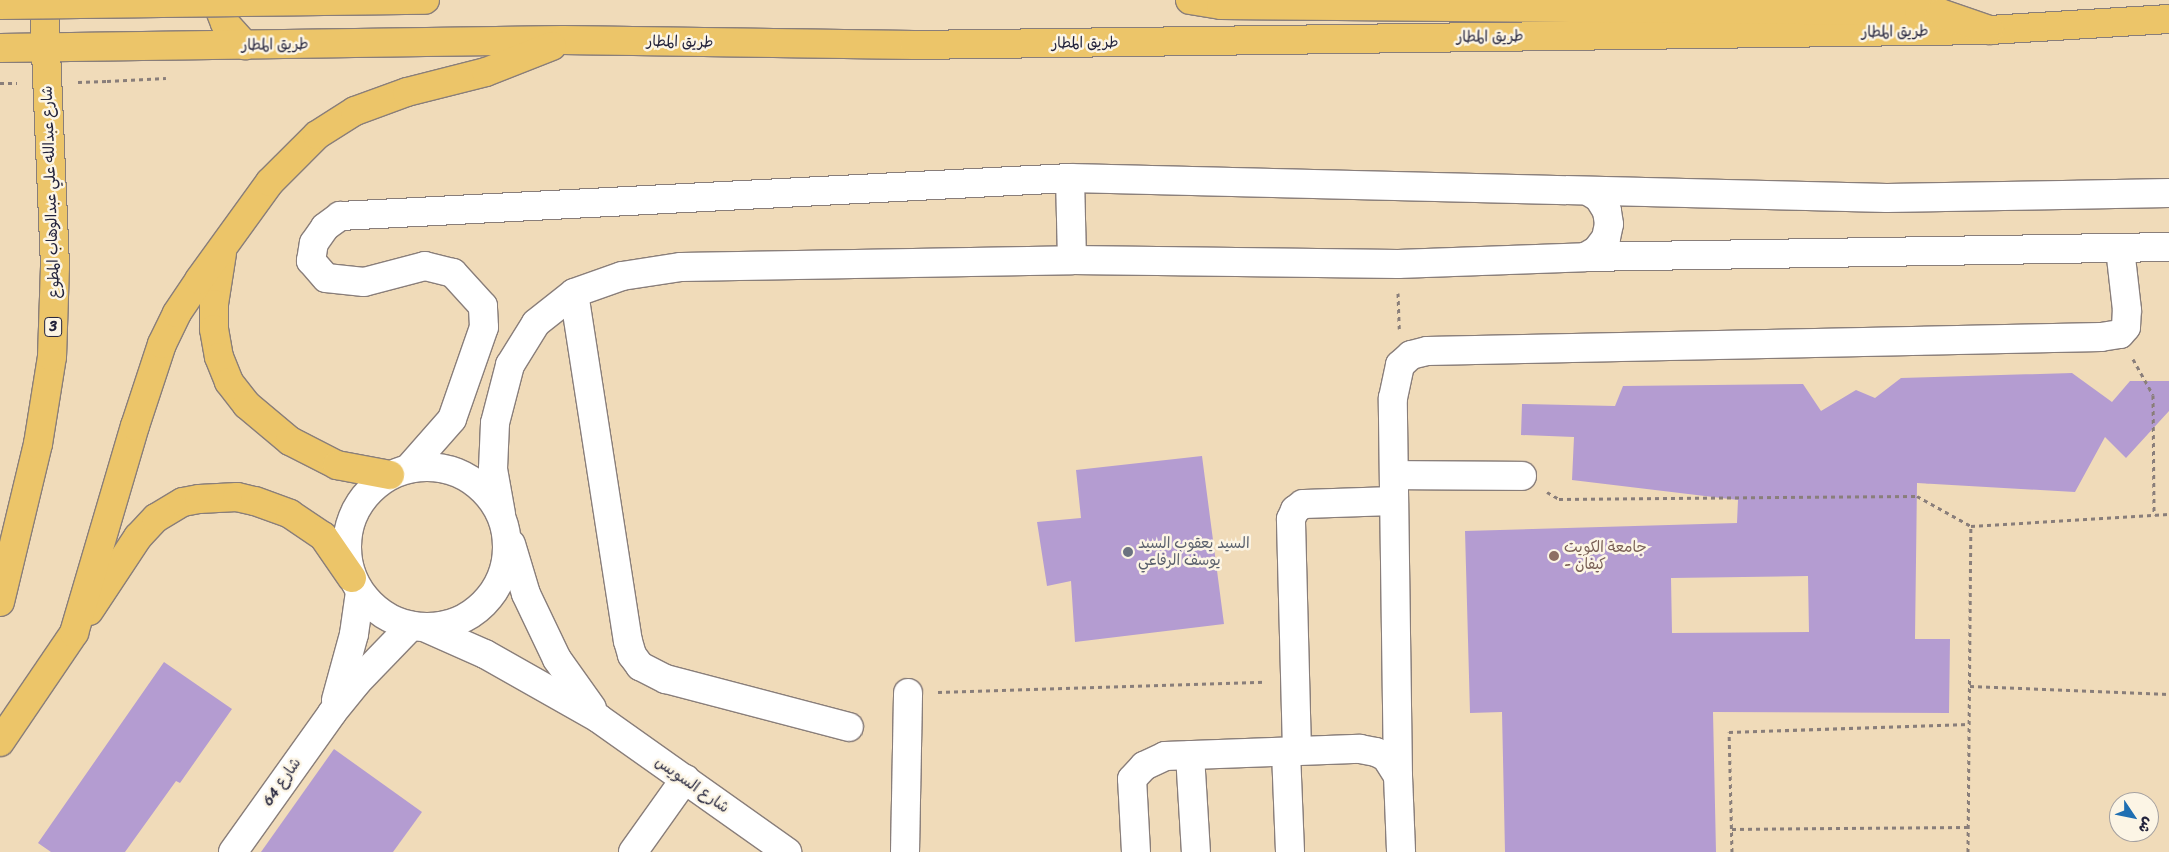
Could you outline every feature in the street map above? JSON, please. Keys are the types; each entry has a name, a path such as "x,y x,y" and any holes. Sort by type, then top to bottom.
{"main road":[{"name":"3","path":"44,0 45,47"},
{"path":"216,0 225,23 245,45"},
{"path":"0,5 426,0"},
{"path":"1190,0 1221,5 1919,11 1940,13 1989,30"},
{"name":"طريق المطار","path":"0,48 563,40 914,45 1989,30 2169,19"},
{"path":"74,632 140,408 162,344 178,313 223,246 270,182 310,141 339,119 355,111 408,92 486,72 523,59 563,40"},
{"name":"شارع عبدالله علي عبدالوهاب المطوع","path":"0,602 38,444 52,357 55,266 45,47"},
{"path":"223,246 214,304 214,329 219,357 230,382 247,405 290,441 337,465 400,472"},
{"path":"0,742 138,537 156,518 183,502 199,499 237,497 255,501 290,514 323,536 356,585"}],"street":[{"path":"1070,178 1072,260"},
{"path":"2169,193 1887,198 1070,178 340,216 325,227 314,244 311,261 326,278 364,282 425,266 453,273 483,306 484,326 452,419 400,472 367,494 351,520 347,549 356,585 382,615 419,627 440,627 468,617 491,596 504,571 507,555 503,520 493,469 495,423 510,365 536,324 574,293 622,276 681,267 1072,260 1398,264 1585,257 2169,247"},
{"path":"1585,257 1597,250 1606,238 1609,224 1607,211 1599,198 1588,191"},
{"path":"1401,852 1398,776 1393,398 1400,365 1411,355 1427,351 2101,337 2120,334 2126,327 2127,310 2120,249"},
{"path":"574,293 628,641 632,655 640,666 666,679 849,727"},
{"path":"400,472 432,466 446,469 473,480 490,495 503,520"},
{"path":"1290,852 1291,751 1295,681 1291,519 1295,510 1303,504 1394,488 1522,476"},
{"name":"شارع السويس","path":"503,520 526,594 557,659 598,718"},
{"name":"شارع 64","path":"332,713 348,658 356,585"},
{"name":"شارع السويس","path":"419,627 485,654 598,718 787,852"},
{"name":"شارع 64","path":"233,852 332,713 370,668 419,627"},
{"path":"905,852 908,693"},
{"path":"1136,852 1132,779 1144,766 1165,756 1360,749 1376,752 1386,757 1398,776"},
{"path":"1190,755 1196,852"},
{"path":"633,852 685,779"}],"path":[{"path":"107,81 176,78"},
{"path":"1398,264 1400,365"},
{"path":"2120,334 2153,395 2154,515"},
{"path":"1522,476 1559,499 1917,496 1971,526 2169,514"},
{"path":"1968,852 1971,526"},
{"path":"908,693 1295,681"},
{"path":"1970,686 2169,694"},
{"path":"1732,852 1728,732 1969,724"},
{"path":"1732,829 1968,827"}],"building":[{"path":"2072,373 2112,402 2130,381 2169,381 2169,411 2126,458 2105,437 2075,492 1917,483 1915,639 1950,639 1949,713 1713,712 1716,852 1505,852 1502,712 1470,713 1465,531 1737,523 1738,500 1572,480 1574,437 1521,435 1522,404 1615,406 1623,386 1803,384 1821,411 1856,390 1875,398 1901,378","holes":["1808,576 1809,632 1672,633 1671,578"]},
{"name":"السيد يعقوب السيد يوسف الرفاعي","path":"1202,456 1224,624 1075,642 1071,581 1047,586 1037,522 1081,518 1076,470"},
{"path":"164,662 232,709 180,783 176,781 125,852 51,852 38,843"},
{"path":"334,749 422,812 393,852 261,852"}],"place":[{"name":"السيد يعقوب السيد يوسف الرفاعي","path":"1128,552"},
{"name":"جامعة الكويت - كيفان","path":"1554,556"}]}
